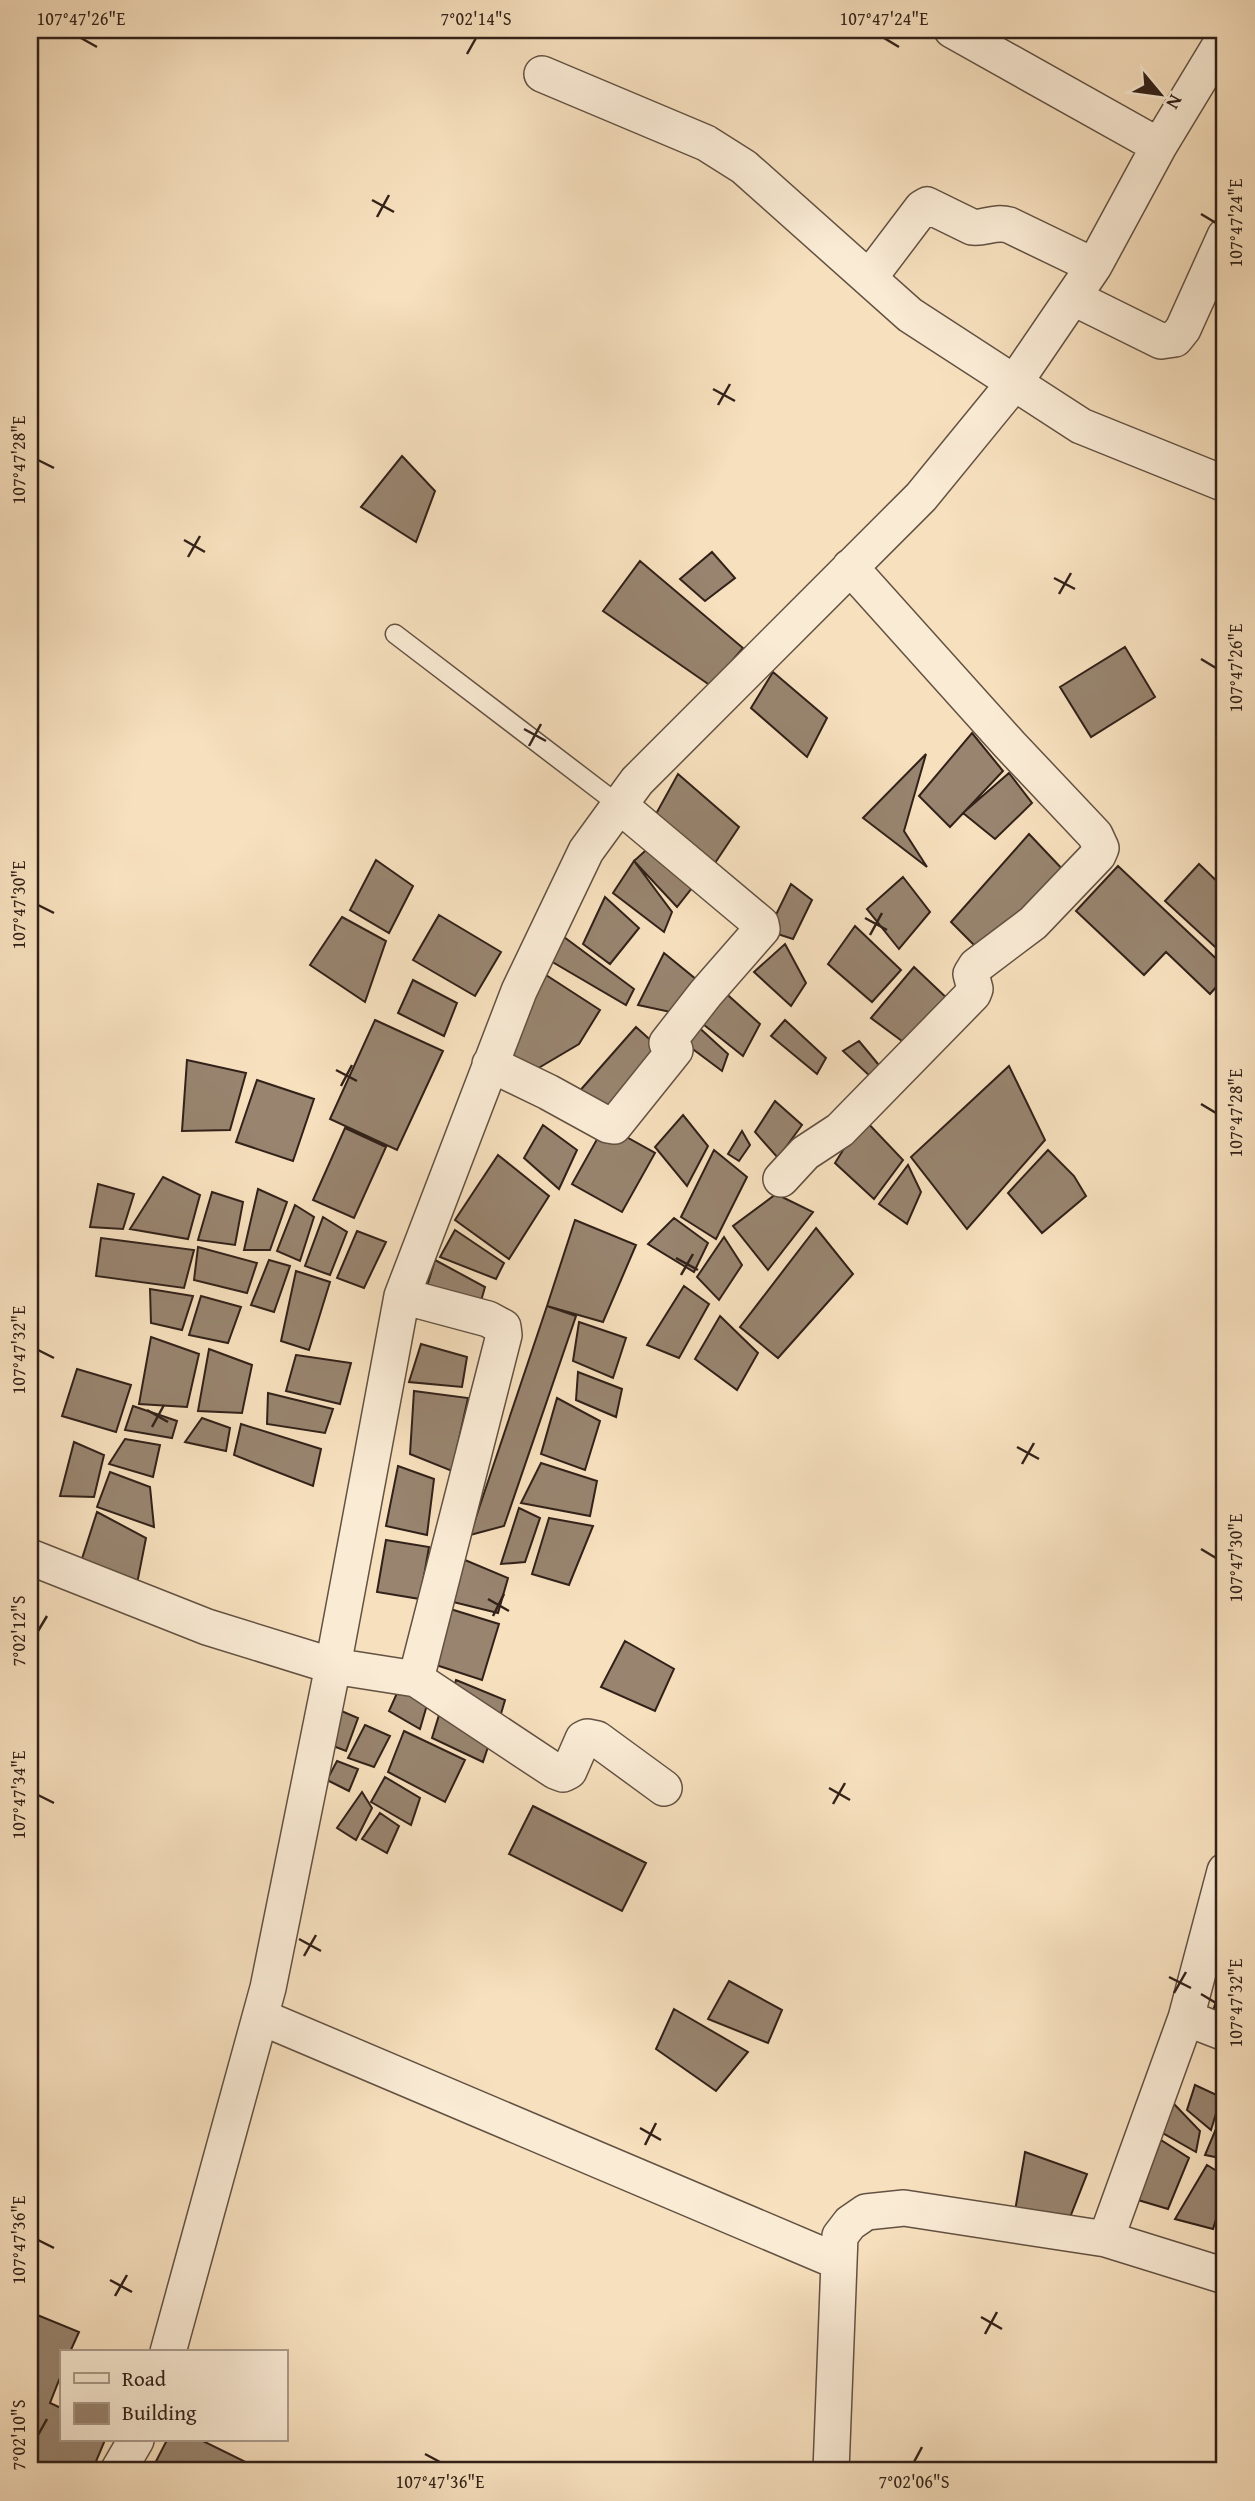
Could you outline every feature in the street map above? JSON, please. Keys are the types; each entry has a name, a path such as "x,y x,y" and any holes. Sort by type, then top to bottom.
{"street":[{"path":"952,30 1159,146"},
{"path":"169,2350 268,1988 402,1296 519,991 586,851 637,781 921,497 1015,382 1094,266 1159,146 1225,37"},
{"path":"542,74 716,149 744,167 910,315 1081,426 1225,484"},
{"path":"869,278 927,205 972,227 979,228 994,223 1009,225 1094,266"},
{"path":"1074,298 1161,341 1175,339 1183,329 1225,236"},
{"path":"781,1179 805,1153 840,1130 973,994 975,989 971,974 976,965 1033,923 1098,855 1101,848 1095,835 850,568"},
{"path":"490,1064 614,1126 674,1050 667,1043 762,929 761,924 619,805"},
{"path":"402,1296 488,1318 503,1327 504,1335 416,1679"},
{"path":"30,1557 207,1627 332,1666 416,1679 555,1771 566,1773 583,1739 591,1738 664,1788"},
{"path":"1106,2239 1186,2018 1225,1871"},
{"path":"261,2017 839,2262"},
{"path":"1186,2018 1225,2033"},
{"path":"831,2471 840,2236 850,2223 866,2212 904,2208 1106,2239 1225,2276"},
{"path":"118,2471 135,2442"}],"lane":[{"path":"395,634 619,805"}],"building":[{"path":"402,456 435,491 416,542 361,507"},
{"path":"712,552 735,578 705,601 680,579"},
{"path":"640,561 743,648 711,686 603,611"},
{"path":"1125,647 1155,697 1091,737 1060,687"},
{"path":"773,672 827,718 807,757 751,708"},
{"path":"972,733 1003,771 950,827 919,796"},
{"path":"926,754 904,831 927,867 863,818"},
{"path":"1009,773 1032,803 995,839 963,813"},
{"path":"678,774 739,827 707,875 651,823"},
{"path":"1029,834 1067,874 985,956 951,922"},
{"path":"656,841 699,879 677,907 634,861"},
{"path":"376,860 413,886 389,933 350,910"},
{"path":"634,861 672,912 664,932 613,893"},
{"path":"1199,864 1225,889 1225,956 1165,901"},
{"path":"1118,866 1225,967 1225,977 1210,994 1166,952 1144,975 1076,911"},
{"path":"903,877 930,912 899,949 867,909"},
{"path":"791,884 812,900 793,939 768,931"},
{"path":"605,897 639,928 610,964 583,944"},
{"path":"439,915 501,952 475,996 413,960"},
{"path":"342,917 386,941 365,1002 310,965"},
{"path":"855,926 901,970 872,1002 828,964"},
{"path":"564,937 634,989 626,1005 549,960"},
{"path":"785,944 806,983 791,1006 754,972"},
{"path":"664,953 697,980 675,1013 638,1005"},
{"path":"914,967 951,1002 910,1047 871,1018"},
{"path":"546,975 600,1010 579,1044 525,1076 498,1064"},
{"path":"413,980 457,1003 444,1036 398,1013"},
{"path":"720,988 760,1024 743,1056 694,1017"},
{"path":"375,1020 443,1051 397,1150 330,1119"},
{"path":"785,1020 826,1058 817,1074 771,1036"},
{"path":"694,1023 728,1054 722,1071 682,1041"},
{"path":"636,1027 666,1054 608,1121 577,1094"},
{"path":"859,1041 883,1070 873,1079 843,1051"},
{"path":"187,1060 246,1073 230,1130 182,1131"},
{"path":"1009,1066 1045,1140 967,1229 911,1157"},
{"path":"257,1080 314,1099 293,1161 236,1142"},
{"path":"775,1101 802,1125 778,1158 755,1132"},
{"path":"683,1115 708,1146 687,1186 655,1147"},
{"path":"863,1118 903,1160 874,1199 835,1163"},
{"path":"543,1125 577,1150 559,1189 524,1158"},
{"path":"605,1125 655,1153 622,1212 572,1184"},
{"path":"345,1128 386,1147 354,1218 313,1200"},
{"path":"742,1131 750,1145 739,1161 728,1154"},
{"path":"714,1150 747,1177 716,1239 681,1217"},
{"path":"1048,1150 1074,1176 1086,1196 1042,1233 1008,1193"},
{"path":"498,1155 549,1196 509,1259 455,1220"},
{"path":"908,1165 921,1192 907,1224 879,1204"},
{"path":"163,1177 200,1195 188,1239 130,1229"},
{"path":"98,1184 134,1194 123,1229 90,1227"},
{"path":"258,1189 287,1202 270,1250 244,1250"},
{"path":"212,1192 243,1202 235,1245 198,1240"},
{"path":"776,1194 813,1212 768,1270 733,1226"},
{"path":"295,1205 314,1217 300,1261 277,1251"},
{"path":"323,1217 347,1232 330,1275 305,1266"},
{"path":"674,1218 708,1243 694,1272 648,1244"},
{"path":"575,1220 636,1245 603,1322 547,1306"},
{"path":"816,1228 853,1274 778,1358 740,1327"},
{"path":"455,1230 504,1263 496,1279 440,1257"},
{"path":"357,1231 386,1242 364,1288 337,1278"},
{"path":"724,1237 742,1265 719,1300 697,1277"},
{"path":"101,1238 194,1250 184,1288 96,1276"},
{"path":"198,1247 257,1263 247,1293 194,1280"},
{"path":"269,1260 290,1266 274,1312 251,1305"},
{"path":"435,1260 485,1287 479,1308 425,1293"},
{"path":"296,1271 330,1282 309,1350 281,1341"},
{"path":"684,1286 709,1304 679,1358 647,1345"},
{"path":"150,1289 193,1296 182,1330 151,1323"},
{"path":"201,1296 241,1307 228,1343 189,1335"},
{"path":"547,1306 576,1316 504,1526 470,1535"},
{"path":"720,1316 758,1353 737,1390 695,1359"},
{"path":"579,1322 626,1338 613,1378 573,1361"},
{"path":"151,1337 199,1354 187,1407 139,1404"},
{"path":"421,1344 467,1357 462,1387 409,1382"},
{"path":"209,1349 252,1365 242,1413 198,1411"},
{"path":"296,1355 351,1363 340,1404 286,1391"},
{"path":"77,1369 131,1385 116,1432 62,1416"},
{"path":"578,1372 622,1389 616,1417 576,1400"},
{"path":"414,1391 468,1398 452,1471 410,1454"},
{"path":"268,1393 333,1409 325,1433 267,1424"},
{"path":"557,1398 600,1421 585,1470 541,1454"},
{"path":"133,1406 177,1421 172,1438 125,1430"},
{"path":"202,1418 230,1428 226,1451 185,1442"},
{"path":"241,1424 321,1449 313,1486 234,1455"},
{"path":"125,1439 160,1445 153,1477 109,1464"},
{"path":"74,1442 104,1455 94,1497 60,1496"},
{"path":"541,1463 597,1481 590,1516 521,1503"},
{"path":"398,1466 434,1479 427,1535 386,1526"},
{"path":"110,1472 150,1487 154,1527 97,1507"},
{"path":"519,1508 540,1518 525,1562 501,1564"},
{"path":"97,1512 146,1538 136,1589 79,1568"},
{"path":"549,1518 593,1526 569,1585 532,1574"},
{"path":"386,1540 429,1547 420,1599 377,1592"},
{"path":"453,1555 508,1578 498,1613 445,1600"},
{"path":"447,1608 499,1624 482,1680 430,1663"},
{"path":"625,1641 674,1669 655,1711 601,1687"},
{"path":"456,1680 505,1700 498,1724 452,1695"},
{"path":"401,1684 429,1698 420,1729 389,1711"},
{"path":"332,1707 358,1718 346,1751 328,1744"},
{"path":"439,1715 490,1741 483,1762 432,1738"},
{"path":"365,1725 390,1736 374,1767 348,1758"},
{"path":"404,1731 465,1760 445,1802 388,1772"},
{"path":"337,1761 358,1769 349,1791 327,1780"},
{"path":"385,1777 420,1798 411,1825 371,1802"},
{"path":"362,1792 372,1808 356,1840 337,1828"},
{"path":"533,1806 646,1863 622,1911 509,1854"},
{"path":"380,1813 399,1826 387,1853 362,1839"},
{"path":"1223,1980 1225,1981 1225,2021 1211,2017"},
{"path":"729,1981 782,2010 768,2043 708,2019"},
{"path":"674,2009 748,2052 716,2091 656,2049"},
{"path":"1195,2085 1221,2097 1211,2130 1187,2110"},
{"path":"1174,2104 1200,2131 1196,2152 1161,2132"},
{"path":"1223,2112 1225,2113 1225,2159 1205,2155"},
{"path":"1161,2140 1189,2158 1168,2209 1138,2200"},
{"path":"1025,2152 1087,2174 1067,2225 1014,2217"},
{"path":"1207,2165 1225,2176 1225,2190 1213,2229 1175,2219"},
{"path":"30,2312 79,2332 71,2350 60,2350 60,2378 50,2403 60,2408 60,2442 104,2442 92,2471 30,2471"},
{"path":"166,2442 205,2442 264,2471 151,2471"}]}
